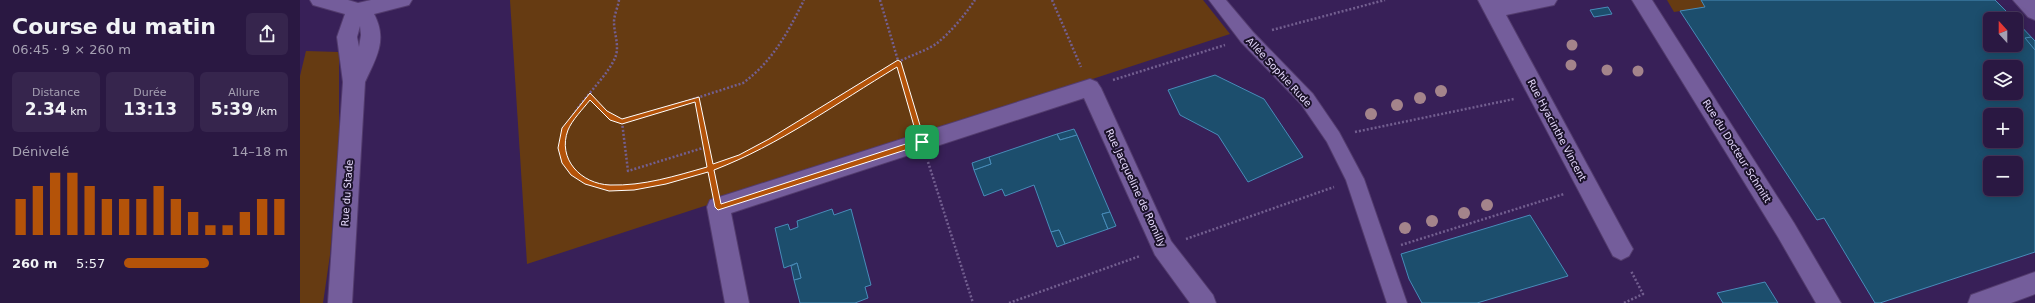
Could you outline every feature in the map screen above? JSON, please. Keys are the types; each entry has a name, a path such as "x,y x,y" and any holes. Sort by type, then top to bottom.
{"street":[{"path":"320,0 357,11 402,0"},
{"name":"Allée Sophie Rude","path":"1217,0 1247,38 1307,99 1333,137 1355,179 1378,252 1397,303"},
{"name":"Rue Hyacinthe Vincent","path":"1547,0 1491,5 1620,249"},
{"name":"Rue du Docteur Schmitt","path":"1642,0 1786,230 1829,303"},
{"path":"2023,0 2035,12"},
{"name":"Rue du Stade","path":"340,303 354,82 347,37 351,21 357,11"},
{"path":"737,303 718,207 1090,88"},
{"name":"Rue Jacqueline de Romilly","path":"1090,88 1163,248 1204,303"},
{"path":"1980,303 2035,284"}],"path":[{"path":"619,0 614,22 618,47 615,58 605,77 565,128 561,148 565,163 573,173 587,182 609,188 634,187 666,181 741,157 771,141 898,62 935,44 955,25 975,0"},
{"path":"590,96 605,113 622,122 731,88 757,74 767,64 779,47 804,0"},
{"path":"880,0 922,142 973,303"},
{"path":"1052,0 1090,88 1247,38 1385,0"},
{"path":"1333,137 1538,94"},
{"path":"697,99 718,207"},
{"path":"622,122 628,171 706,147"},
{"path":"1378,252 1587,187"},
{"path":"1620,249 1643,294 1624,303"}],"shaded area":[{"path":"510,0 1203,0 1230,34 527,264"},
{"path":"1667,0 1701,0 1705,7 1674,12"},
{"path":"306,51 339,52 339,151 330,255 323,303 300,303 300,76"}],"building":[{"path":"1701,0 1995,0 2007,12 1983,12 1983,52 2023,52 2023,28 2035,41 2035,252 1880,303 1875,303 1824,218 1817,220 1680,11 1705,7"},
{"path":"1608,7 1612,14 1594,17 1590,10"},
{"path":"2031,37 2035,41 2035,50 2025,38"},
{"path":"1215,75 1264,99 1303,157 1248,182 1218,135 1180,115 1168,90"},
{"path":"1074,129 1077,135 1060,140 1057,134"},
{"path":"1057,134 1060,140 1077,135 1110,212 1102,214 1108,229 1065,244 1059,230 1051,232 1034,185 1005,196 1002,189 984,196 974,170 991,164 989,157"},
{"path":"989,157 991,164 974,170 972,163"},
{"path":"832,209 834,215 851,209 871,285 865,287 868,298 855,303 800,303 794,280 801,278 797,263 784,268 775,228 788,224 790,230 798,227 797,221"},
{"path":"1110,212 1116,226 1108,229 1102,214"},
{"path":"1530,215 1568,276 1477,303 1422,303 1409,279 1401,254"},
{"path":"1059,230 1065,244 1057,247 1051,232"},
{"path":"797,263 801,278 794,280 791,266"},
{"path":"1765,282 1778,303 1723,303 1717,293"}],"route":[{"path":"922,142 718,207 710,168 666,181 634,187 609,188 587,182 573,173 565,163 561,148 565,128 575,112 590,96 605,113 622,122 697,99 710,168 741,157 771,141 898,62 922,142"}]}
